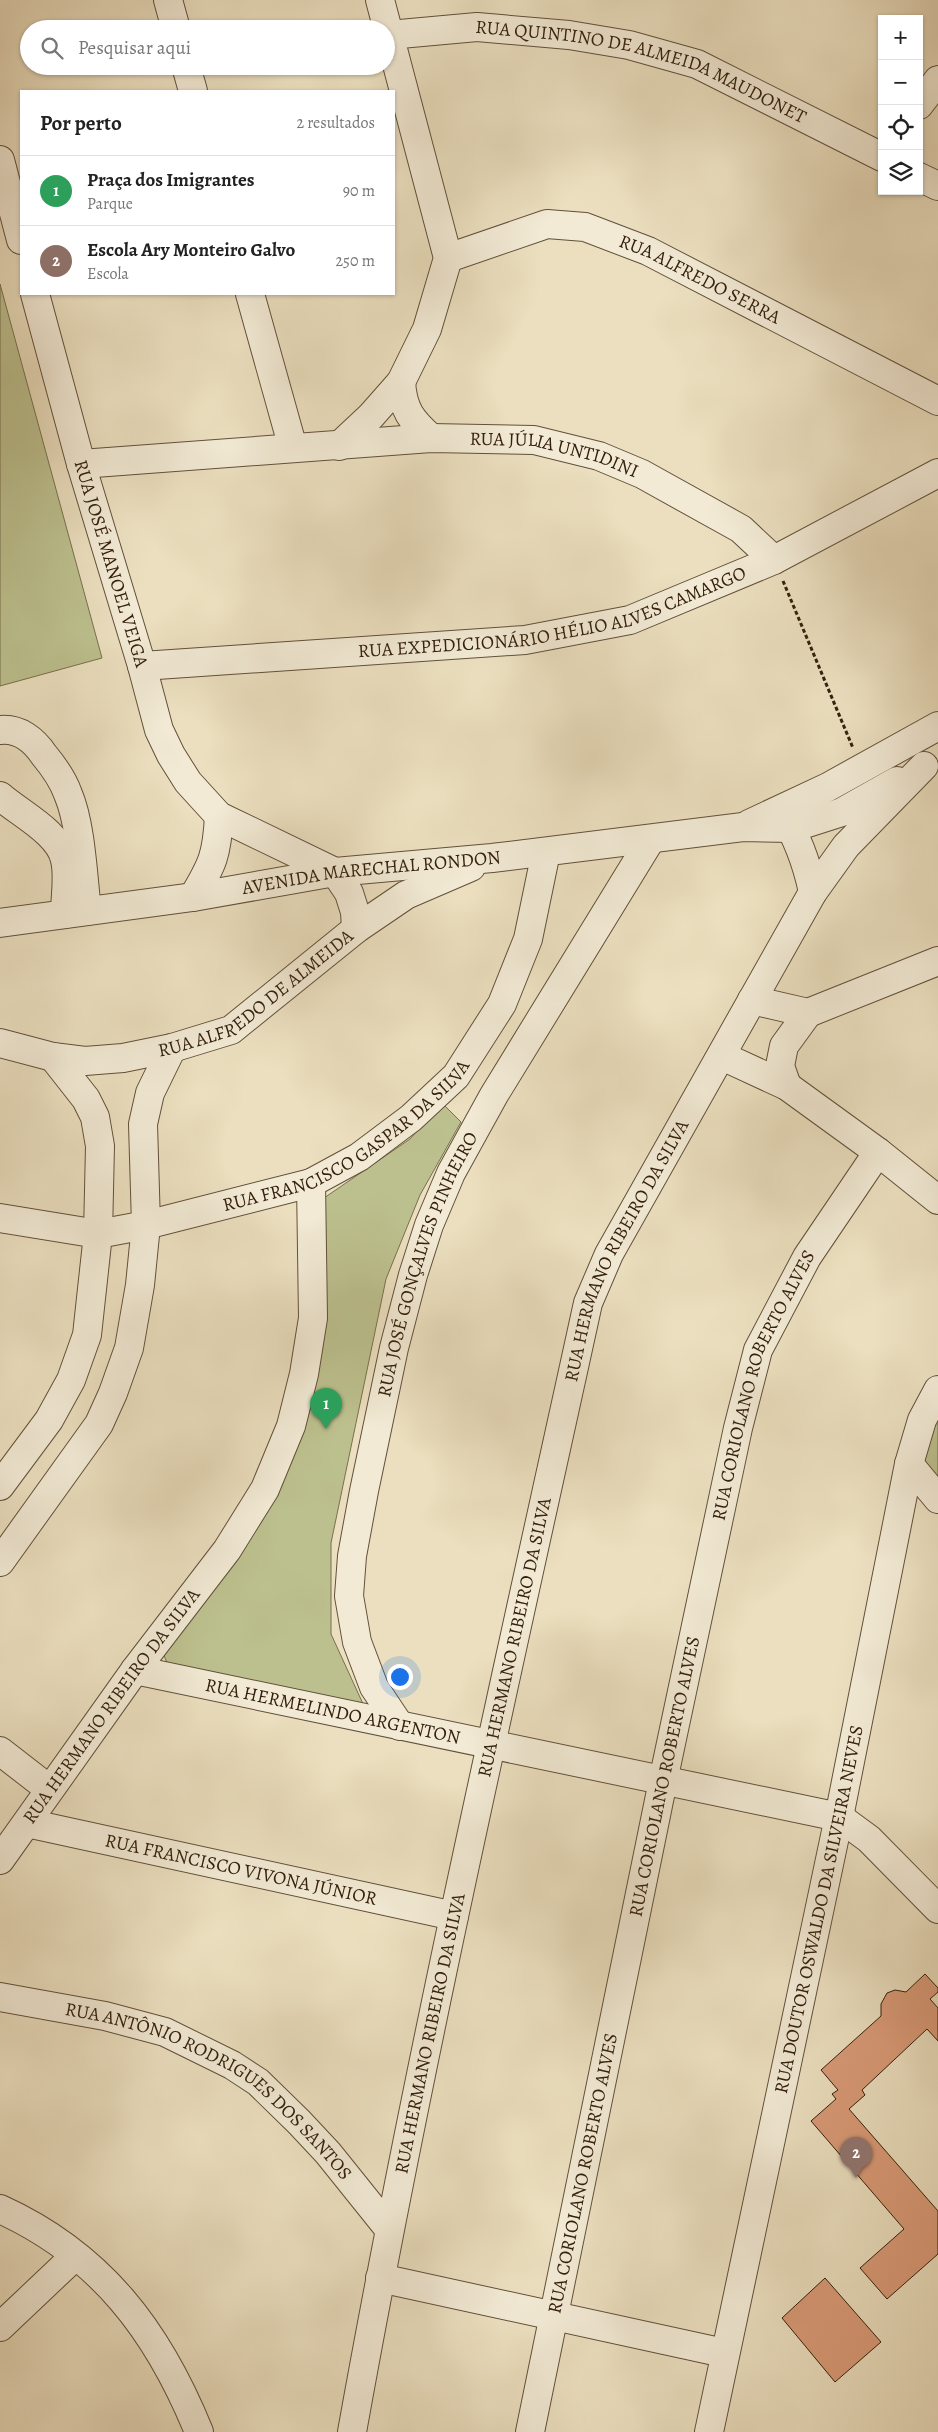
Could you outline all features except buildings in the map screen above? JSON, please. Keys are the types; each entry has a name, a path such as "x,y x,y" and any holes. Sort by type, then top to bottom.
{"street":[{"path":"168,0 174,20"},
{"path":"380,0 385,20"},
{"name":"RUA QUINTINO DE ALMEIDA MAUDONET","path":"395,34 477,27 569,35 629,45 698,64 878,151"},
{"path":"339,446 371,416 401,382 427,329 448,258 395,58"},
{"path":"189,75 193,90"},
{"path":"923,100 938,80"},
{"path":"0,160 20,236"},
{"path":"923,178 938,186"},
{"name":"RUA ALFREDO SERRA","path":"448,258 547,224 585,227 648,251 938,401"},
{"name":"RUA JOSÉ MANOEL VEIGA","path":"35,295 81,464 142,666 159,730 171,755 188,782 219,816 335,872"},
{"path":"250,295 292,448"},
{"path":"401,382 402,400 412,420 431,438"},
{"name":"RUA JÚLIA UNTIDINI","path":"81,464 431,438 534,440 599,456 642,474 741,529 774,560"},
{"name":"RUA EXPEDICIONÁRIO HÉLIO ALVES CAMARGO","path":"142,666 525,640 630,620 774,560 938,472"},
{"name":"AVENIDA MARECHAL RONDON","path":"786,819 828,787 938,726"},
{"path":"0,730 8,729 20,733 36,744 56,770 69,795 76,825 76,913"},
{"name":"AVENIDA MARECHAL RONDON","path":"0,923 194,897 335,872 546,852 743,827 842,812 931,762"},
{"name":"RUA HERMANO RIBEIRO DA SILVA","path":"352,2432 389,2229 454,1916 588,1302 609,1254 813,892 846,846 931,762"},
{"path":"828,787 842,812 847,833 846,846"},
{"path":"0,796 40,827 57,843 65,859 76,913"},
{"path":"194,897 210,869 218,847 219,816"},
{"path":"786,819 808,865 813,892"},
{"name":"RUA JOSÉ GONÇALVES PINHEIRO","path":"400,1726 374,1687 357,1642 349,1596 352,1556 394,1348 421,1250 429,1225 451,1173 494,1095 651,839"},
{"name":"RUA FRANCISCO GASPAR DA SILVA","path":"0,1218 98,1234 146,1225 311,1183 359,1157 411,1118 456,1076 502,1004 528,939 546,852"},
{"name":"RUA ALFREDO DE ALMEIDA","path":"0,1044 53,1057 85,1061 123,1058 172,1048 231,1030 356,929 406,895 492,858"},
{"path":"335,872 349,893 356,929"},
{"path":"787,1086 780,1066 784,1046 808,1013 938,961"},
{"path":"752,1000 808,1013"},
{"path":"0,1562 99,1424 113,1393 129,1348 140,1285 146,1225 143,1124 150,1093 172,1048"},
{"path":"722,1056 787,1086 878,1152 938,1200"},
{"path":"0,1486 48,1420 71,1380 87,1335 98,1234 100,1146 95,1117 86,1099 53,1057"},
{"path":"456,1076 494,1095"},
{"name":"RUA CORIOLANO ROBERTO ALVES","path":"530,2432 738,1428 758,1350 807,1257 878,1152"},
{"name":"RUA HERMANO RIBEIRO DA SILVA","path":"0,1860 135,1670 228,1550 265,1489 292,1426 314,1318 311,1183"},
{"name":"RUA DOUTOR OSWALDO DA SILVEIRA NEVES","path":"709,2432 839,1817 908,1464 922,1420 938,1390"},
{"path":"908,1464 938,1499"},
{"path":"897,1523 938,1505"},
{"name":"RUA HERMELINDO ARGENTON","path":"135,1670 490,1746 839,1817 869,1839 938,1909"},
{"path":"0,1751 49,1789"},
{"name":"RUA FRANCISCO VIVONA JÚNIOR","path":"27,1823 454,1916"},
{"name":"RUA ANTÔNIO RODRIGUES DOS SANTOS","path":"0,1997 105,2016 165,2032 232,2065 258,2082 299,2122 328,2153 389,2229"},
{"path":"0,2209 21,2219 67,2247 115,2290 158,2347 184,2395 199,2432"},
{"path":"0,2327 75,2256"},
{"path":"380,2278 724,2354"}],"path":[{"path":"774,560 862,769"}],"green space":[{"path":"0,284 102,658 0,686"},
{"path":"442,1103 461,1122 420,1195 386,1279 331,1543 331,1634 364,1706 168,1665 162,1651 288,1458 324,1198 410,1139"},
{"path":"938,1416 938,1480 922,1478 928,1438"}],"place":[{"name":"Praça dos Imigrantes","path":"326,1429"},
{"name":"Escola Ary Monteiro Galvo","path":"856,2178"}]}
